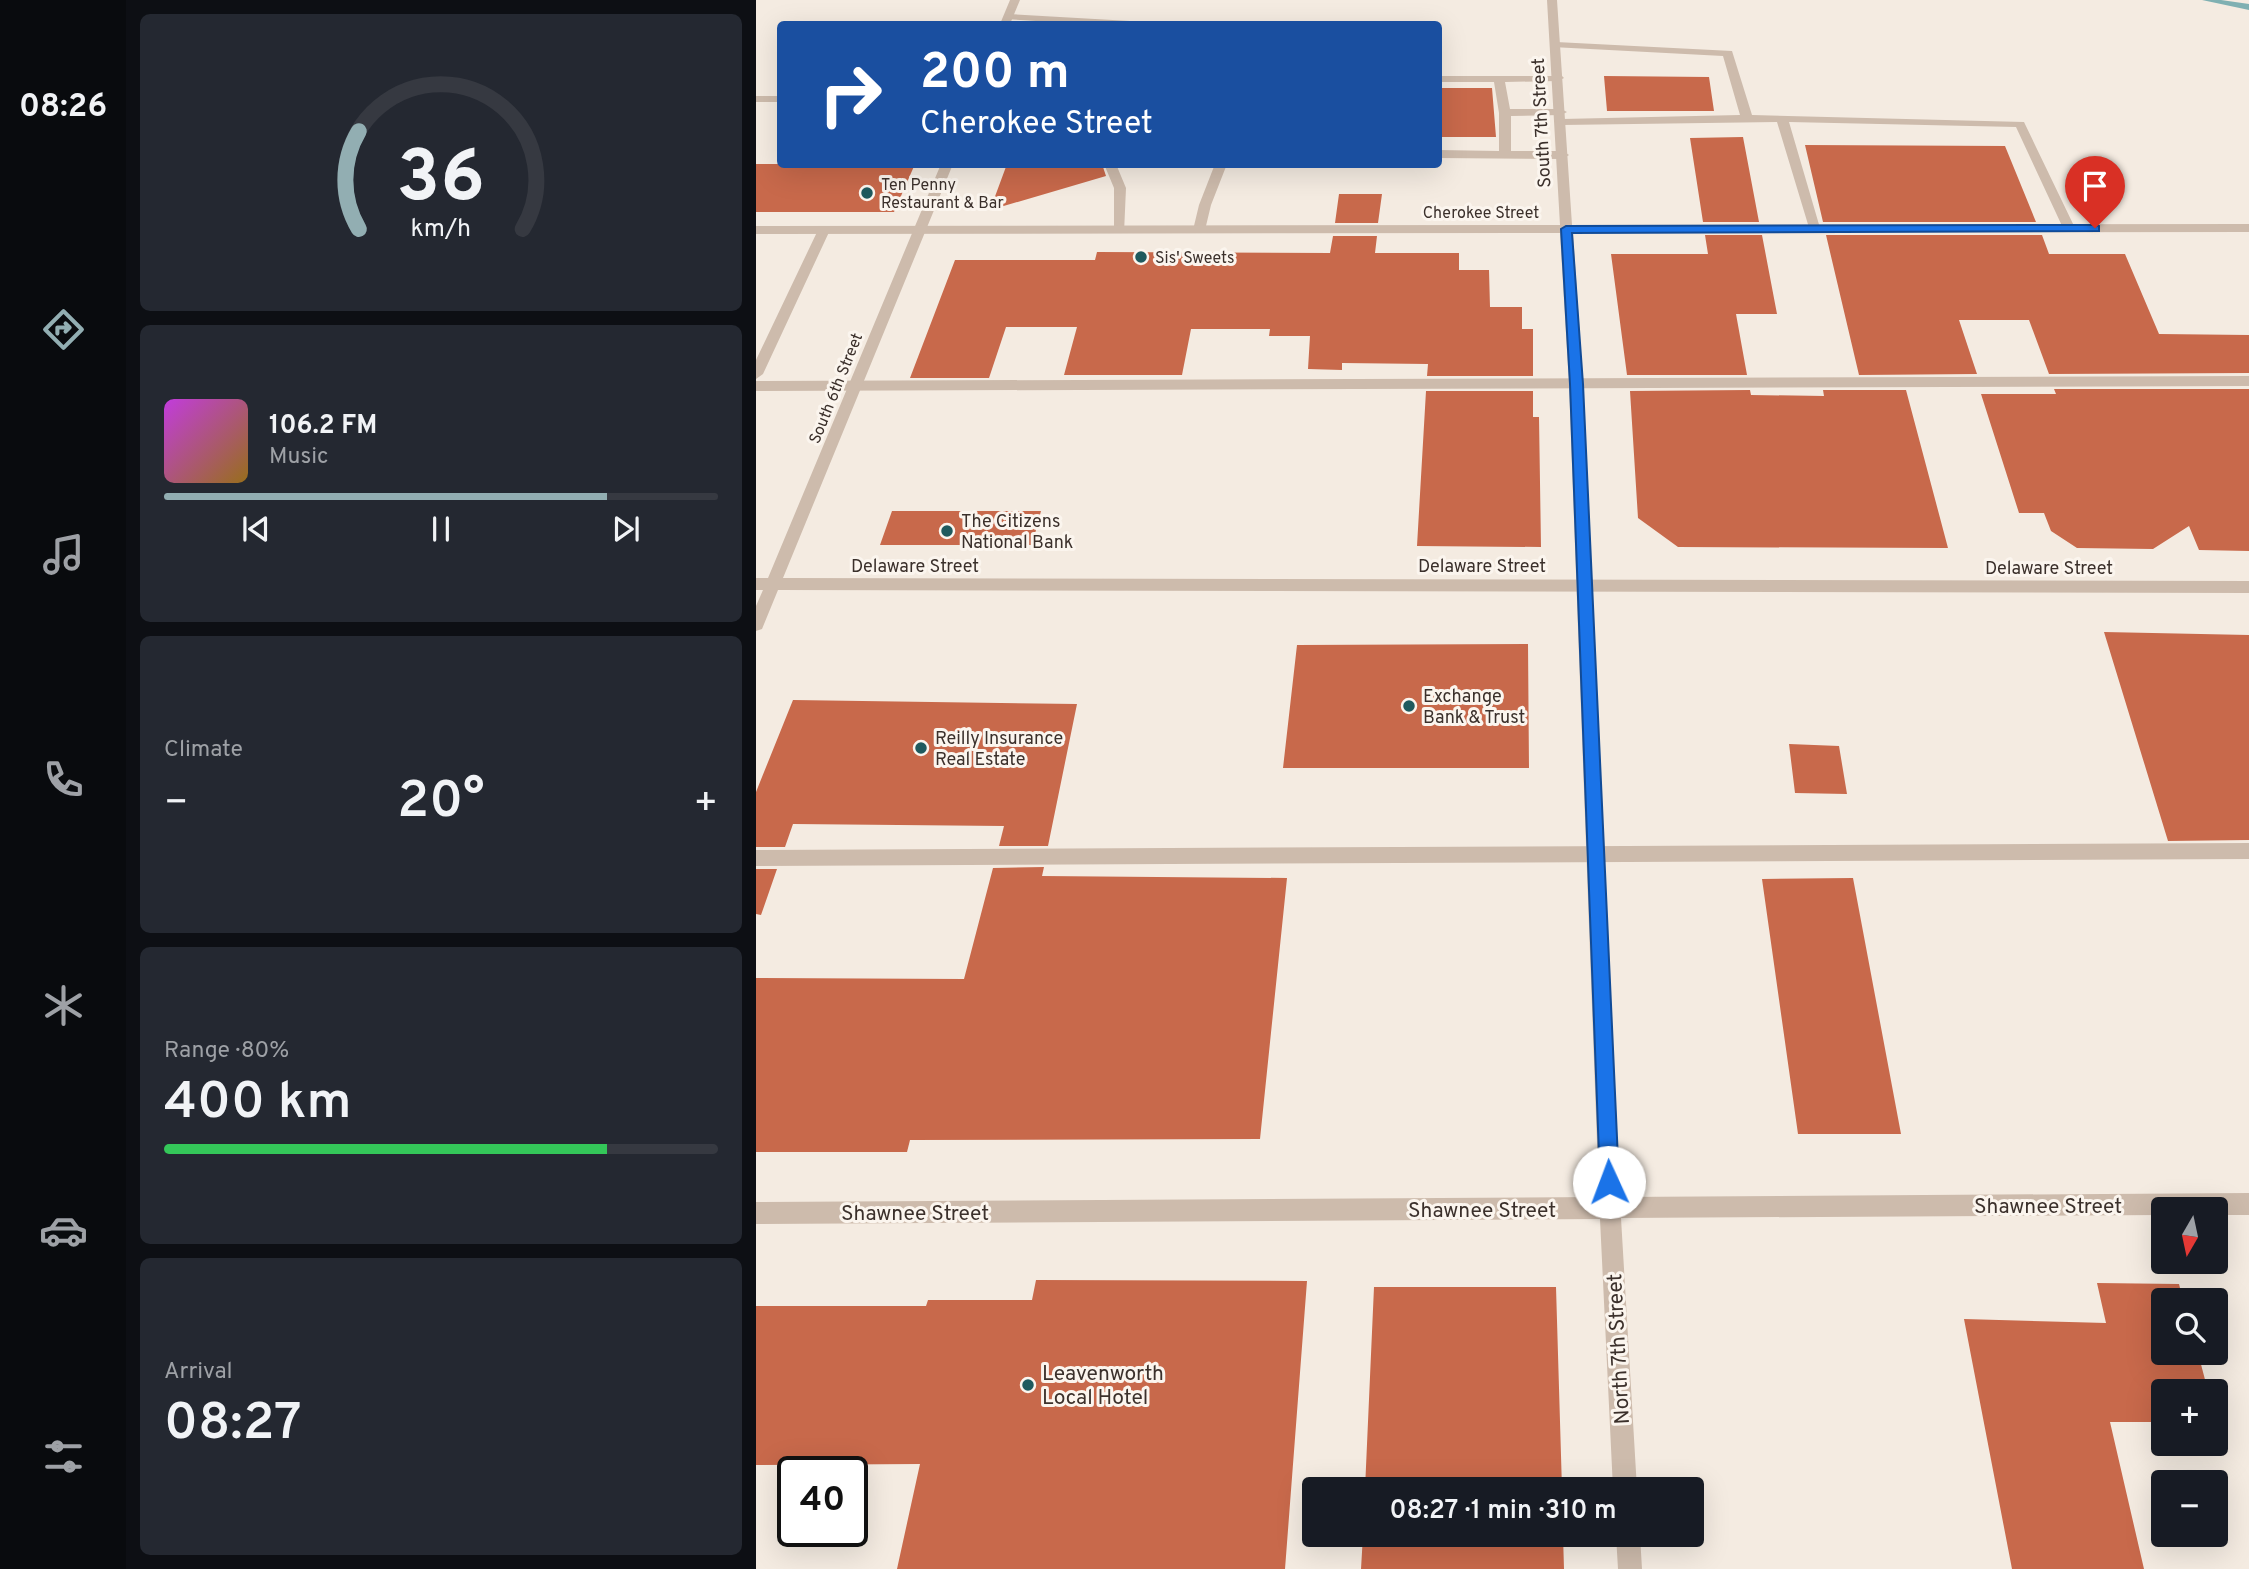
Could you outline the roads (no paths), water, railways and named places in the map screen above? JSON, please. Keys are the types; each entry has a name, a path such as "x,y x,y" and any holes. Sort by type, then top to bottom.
{"street":[{"path":"1007,21 1015,0"},
{"name":"South 7th Street","path":"1552,0 1559,78 1576,384 1611,1209"},
{"path":"1555,38 1728,52 1747,119"},
{"path":"1442,79 1559,78"},
{"path":"1499,79 1505,113 1505,155"},
{"path":"756,99 777,99"},
{"path":"1505,113 1561,117 1782,118 2020,124 2069,228"},
{"path":"1782,118 1814,229"},
{"path":"1442,154 1563,155"},
{"name":"South 6th Street","path":"756,625 764,584 855,385 945,168"},
{"path":"1112,168 1120,188 1120,230"},
{"path":"1199,230 1205,205 1219,168"},
{"name":"Cherokee Street","path":"756,230 2249,228"},
{"path":"756,374 824,230"},
{"path":"756,386 2249,381"},
{"name":"Delaware Street","path":"764,584 2249,587"},
{"path":"756,858 2249,851"},
{"name":"Shawnee Street","path":"756,1213 2249,1204"},
{"name":"North 7th Street","path":"1611,1209 1624,1477"},
{"path":"1629,1547 1630,1569"}],"waterway":[{"path":"2206,0 2249,7"}],"place":[{"name":"Ten Penny Restaurant & Bar","path":"867,193"},
{"name":"Sis' Sweets","path":"1141,257"},
{"name":"The Citizens National Bank","path":"947,531"},
{"name":"Exchange Bank & Trust","path":"1409,706"},
{"name":"Reilly Insurance Real Estate","path":"921,748"},
{"name":"Leavenworth Local Hotel","path":"1028,1385"}]}
